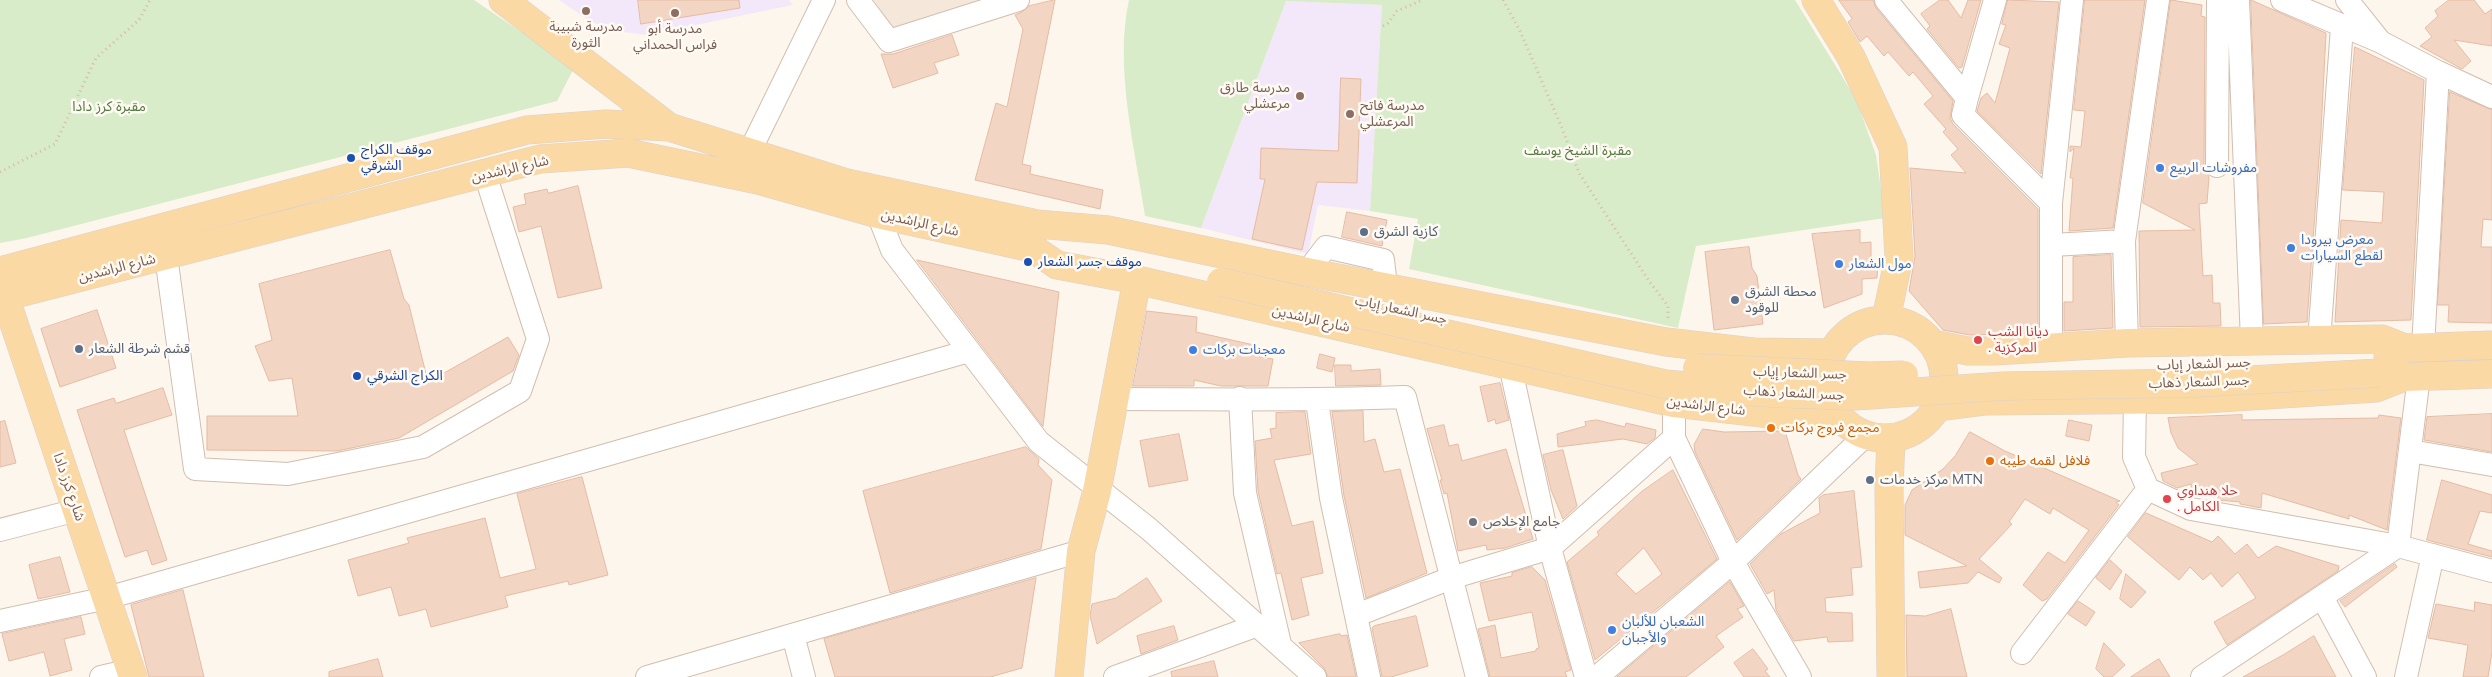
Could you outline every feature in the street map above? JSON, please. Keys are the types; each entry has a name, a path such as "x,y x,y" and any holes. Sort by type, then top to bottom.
{"main road":[{"path":"503,0 670,127"},
{"path":"1816,0 1851,57 1893,147 1899,258 1886,319"},
{"name":"شارع الراشدين","path":"0,271 527,130 606,124 670,127 848,183 1035,236 1057,265 1137,280 1674,404 1842,419"},
{"name":"شارع الراشدين","path":"3,298 540,160 628,153 758,180 878,214 1035,236 1108,230 1307,272 1666,342 1753,352 1831,353"},
{"name":"جسر الشعار ذهاب","path":"1035,236 1224,276 1665,384 1770,393 1854,396 2004,386 2194,384 2402,363"},
{"path":"1069,677 1081,551 1097,490 1137,280"},
{"name":"شارع كرز دادا","path":"3,298 132,673"},
{"path":"1886,319 1912,326 1933,344 1943,368 1942,395 1937,407 1918,428 1905,434 1879,436 1853,429 1842,419 1829,399 1826,388 1827,364 1831,353 1840,339 1853,328 1869,321 1886,319"},
{"path":"1933,344 1968,351 2127,343 2382,339 2402,363 2492,374"},
{"path":"1937,407 1984,402 2135,398 2204,399 2376,388 2402,363 2492,346"},
{"path":"1879,436 1889,489 1891,677"}],"street":[{"path":"749,153 824,0"},
{"path":"858,0 889,40 1018,0"},
{"path":"1886,0 1967,98"},
{"path":"1995,0 1963,115 2051,203"},
{"path":"2052,347 2051,203 2072,0"},
{"path":"2127,343 2124,241 2158,0"},
{"path":"2217,166 2218,0"},
{"path":"2238,0 2252,341"},
{"path":"2282,0 2342,27 2379,41 2438,72 2492,97"},
{"path":"2346,0 2379,41"},
{"path":"2319,340 2342,27"},
{"path":"2202,677 2398,546 2410,451 2402,363 2438,72"},
{"path":"166,256 195,469 288,474 423,447 520,391 538,339 485,174"},
{"path":"878,214 892,250 1039,442 1149,530 1280,644 1315,677"},
{"path":"2052,246 2124,241"},
{"path":"0,620 107,598 969,351"},
{"path":"1510,365 1550,548 1586,677"},
{"path":"1114,399 1240,398 1317,401 1405,397 1477,677"},
{"path":"1240,398 1245,493 1280,644"},
{"path":"2135,398 2134,457 2148,489 2191,509 2398,546 2492,571"},
{"path":"1317,401 1330,498 1369,677"},
{"path":"1674,404 1674,438 1733,562 1800,677"},
{"path":"1597,677 1879,436"},
{"path":"1357,615 1451,578 1550,548 1674,438"},
{"path":"2410,451 2492,465"},
{"path":"2022,653 2148,489"},
{"path":"0,530 77,510"},
{"path":"647,677 1081,551"},
{"path":"2406,677 2434,555"},
{"path":"2322,597 2365,677"},
{"path":"1115,677 1258,625"},
{"path":"793,635 804,677"},
{"path":"101,677 132,673"}],"path":[{"path":"0,172 55,144 96,58 139,20 150,0"},
{"path":"1382,26 1397,11 1422,0"},
{"path":"1503,0 1520,32 1555,110 1579,173 1649,282 1668,306 1666,342"}],"shaded area":[{"name":"مدرسة أبو فراس الحمداني","path":"559,0 789,0 793,5 647,35 616,31 590,21"},
{"path":"874,0 993,0 894,32"},
{"path":"1286,1 1382,5 1370,211 1318,205 1308,254 1201,228"}],"green space":[{"name":"مقبرة كرز دادا","path":"0,0 474,0 574,68 557,101 27,238 0,243"},
{"name":"مقبرة الشيخ يوسف","path":"1129,0 1795,0 1856,99 1876,155 1885,218 1696,246 1678,328 1409,269 1418,219 1370,211 1382,5 1286,1 1201,228 1145,216 1125,80 1125,26"}],"building":[{"path":"638,0 739,0 740,8 641,24"},
{"path":"1055,0 1022,164 1031,166 1030,174 1103,190 1100,209 975,180 996,103 1007,107 1023,29 1015,15 1029,6"},
{"path":"1839,0 1873,0 1876,8 1953,101 1950,118 1953,124 2038,209 2038,333 1970,335 1943,330 1909,291 1915,256 1910,168 1966,173 1951,155 1958,149 1943,132 1946,129 1924,104 1933,96 1913,72 1909,76 1888,52 1884,56 1867,36 1860,42 1848,22 1852,19"},
{"path":"1940,0 1948,0 1961,18 1968,0 1981,0 1962,67 1959,68 1927,29 1930,26 1921,14"},
{"path":"2008,0 2059,2 2041,174 1977,111 1981,98 1987,93 1995,103 2010,48 1999,44 2006,25 2002,24"},
{"path":"2085,0 2145,0 2113,228 2069,231 2073,178 2070,178 2074,148 2070,152 2070,146 2081,147 2085,111 2074,110"},
{"path":"2171,0 2202,5 2201,16 2205,17 2204,166 2209,177 2207,203 2199,204 2203,276 2212,275 2213,303 2220,303 2221,326 2140,327 2139,231 2195,230 2143,203"},
{"path":"2251,0 2326,33 2307,322 2264,324"},
{"path":"2449,0 2474,0 2485,14 2492,9 2492,46 2454,40 2471,61 2462,69 2420,46 2432,37 2425,28 2438,16 2435,11"},
{"path":"952,35 959,55 934,63 938,73 893,88 881,54 893,54"},
{"path":"2355,47 2424,80 2411,320 2335,322 2341,220 2382,223 2384,192 2343,190"},
{"path":"1341,78 1361,79 1357,183 1317,182 1302,250 1252,239 1265,179 1260,179 1261,148 1338,151"},
{"path":"2450,92 2492,110 2492,220 2483,219 2481,247 2492,247 2492,323 2448,322 2449,305 2438,305"},
{"path":"578,186 602,288 558,298 541,226 519,232 513,207 526,204 524,194 547,189 548,193"},
{"name":"كازية الشرق","path":"1347,212 1387,220 1382,246 1342,237"},
{"name":"مول الشعار","path":"1860,230 1860,243 1871,242 1871,263 1878,264 1877,278 1862,279 1862,294 1824,308 1812,234"},
{"name":"محطة الشرق للوقود","path":"1749,247 1752,268 1757,276 1763,324 1714,330 1705,252"},
{"path":"390,250 404,299 409,305 428,382 508,337 519,355 513,371 399,438 337,451 207,450 207,416 298,416 292,378 269,381 255,346 272,340 259,284"},
{"path":"2111,255 2113,328 2064,331 2064,302 2073,302 2073,257"},
{"path":"917,260 1059,292 1043,426"},
{"name":"قشم شرطة الشعار","path":"97,310 116,368 60,387 41,329"},
{"path":"1147,311 1197,317 1196,332 1254,345 1251,355 1273,359 1268,386 1221,386 1194,380 1194,386 1133,386"},
{"path":"1320,354 1335,358 1332,372 1317,368"},
{"path":"1335,365 1351,365 1351,371 1380,369 1381,385 1336,386"},
{"path":"1500,383 1509,420 1496,424 1495,419 1488,422 1480,387"},
{"path":"163,388 172,415 124,430 167,560 152,565 147,550 125,557 77,410 114,398 116,403"},
{"path":"1363,411 1364,442 1375,439 1384,472 1400,469 1427,573 1366,598 1344,496 1332,412"},
{"path":"1305,412 1311,454 1274,460 1292,526 1313,521 1323,573 1301,578 1309,615 1292,620 1281,573 1277,574 1258,491 1255,441 1272,438 1270,429 1276,428 1276,413"},
{"path":"2492,414 2492,452 2424,440 2427,417"},
{"path":"2242,415 2242,420 2378,418 2379,415 2401,418 2387,530 2349,515 2349,519 2262,493 2261,508 2240,504 2240,502 2218,500 2218,493 2192,494 2191,484 2177,488 2163,481 2161,473 2198,464 2178,448 2171,433 2168,418"},
{"path":"1597,420 1625,427 1626,423 1656,430 1655,438 1647,444 1623,439 1558,447 1557,434 1586,426 1585,422"},
{"path":"2069,420 2092,425 2089,441 2066,436"},
{"path":"5,421 16,463 0,467 0,422"},
{"path":"1444,425 1449,446 1458,444 1462,461 1506,449 1533,539 1505,548 1487,550 1486,545 1458,551 1447,493 1444,494 1440,480 1442,480 1427,429"},
{"path":"1703,429 1724,432 1785,431 1798,475 1801,479 1737,540 1695,452 1694,445"},
{"path":"1970,432 2005,451 2120,501 2116,502 2119,505 2047,599 2042,601 2023,585 2048,552 2065,563 2089,530 2053,508 2050,514 2025,499 2009,522 2012,524 1979,559 2002,578 1999,583 1978,572 1968,583 1920,588 1918,572 1967,566 1905,535 1905,505 1912,490 1943,469 1955,456"},
{"path":"1179,434 1188,480 1149,487 1140,441"},
{"path":"1026,447 1039,459 1038,465 1052,480 1041,549 890,593 863,491"},
{"path":"1563,450 1577,506 1563,519 1551,490 1543,455"},
{"path":"1673,470 1717,559 1595,660 1567,562 1599,535 1597,532 1641,492","holes":["1644,548 1662,574 1636,594 1616,574"]},
{"path":"582,477 608,575 569,585 568,581 505,596 508,607 431,627 426,609 399,616 391,587 358,596 348,560 409,543 407,538 485,518 500,578 536,569 517,494"},
{"path":"2442,480 2492,495 2492,513 2480,511 2468,544 2492,551 2492,557 2427,540"},
{"path":"1854,491 1862,567 1851,568 1853,595 1825,598 1826,612 1852,613 1853,641 1828,642 1827,637 1794,641 1776,610 1774,590 1767,594 1750,564 1781,534 1820,513 1819,498 1823,495"},
{"path":"2146,513 2212,542 2218,536 2235,554 2247,544 2258,558 2276,546 2339,566 2338,571 2227,645 2214,622 2256,598 2238,572 2222,587 2211,573 2203,580 2190,567 2179,580 2128,537"},
{"path":"60,557 70,592 38,599 29,565"},
{"path":"2110,560 2122,571 2110,590 2096,578"},
{"path":"2395,564 2397,567 2345,607 2340,601"},
{"path":"1532,567 1545,580 1571,670 1565,672 1567,677 1490,677 1478,629 1495,625 1501,658 1536,651 1539,648 1532,612 1489,621 1480,583 1512,576 1512,573"},
{"path":"2126,574 2146,592 2131,608 2120,599"},
{"path":"1036,578 1022,668 990,677 835,677 824,639"},
{"path":"1147,578 1162,601 1097,644 1090,616 1092,604 1116,598"},
{"path":"1730,582 1744,606 1737,609 1743,617 1716,636 1724,647 1686,677 1617,677"},
{"path":"183,590 204,677 149,677 131,605"},
{"path":"2078,601 2095,612 2086,626 2068,614"},
{"path":"2475,602 2492,605 2492,652 2488,677 2463,677 2468,645 2428,638 2436,604 2474,611"},
{"path":"1951,609 1967,677 1907,677 1906,615 1925,616"},
{"path":"1416,616 1428,666 1391,677 1382,677 1372,628"},
{"path":"81,617 85,634 64,639 72,670 50,676 44,652 9,661 2,634"},
{"path":"1174,626 1178,640 1141,654 1137,636"},
{"path":"1340,634 1341,636 1347,635 1356,677 1328,677 1324,668 1299,643"},
{"path":"2314,636 2336,677 2243,677 2283,655"},
{"path":"2104,643 2125,665 2112,677 2104,677 2096,669"},
{"path":"1753,649 1768,669 1765,671 1770,677 1744,677 1734,663"},
{"path":"378,659 383,677 329,677 329,672"},
{"path":"2159,659 2170,677 2131,677"},
{"path":"1214,661 1218,677 1172,677 1171,672"}],"place":[{"name":"مدرسة شبيبة الثورة","path":"586,11"},
{"name":"مدرسة أبو فراس الحمداني","path":"675,13"},
{"name":"مدرسة طارق مرعشلي","path":"1300,96"},
{"name":"مدرسة فاتح المرعشلي","path":"1350,114"},
{"name":"موقف الكراج الشرقي","path":"351,158"},
{"name":"مفروشات الربيع","path":"2160,168"},
{"name":"كازية الشرق","path":"1364,232"},
{"name":"معرض بيرودا لقطع السيارات","path":"2291,248"},
{"name":"موقف جسر الشعار","path":"1028,262"},
{"name":"مول الشعار","path":"1839,264"},
{"name":"محطة الشرق للوقود","path":"1735,300"},
{"name":"ديانا الشب . المركزية","path":"1978,340"},
{"name":"قشم شرطة الشعار","path":"79,349"},
{"name":"معجنات بركات","path":"1193,350"},
{"name":"الكراج الشرقي","path":"357,376"},
{"name":"مجمع فروج بركات","path":"1771,428"},
{"name":"فلافل لقمه طيبه","path":"1990,461"},
{"name":"مركز خدمات MTN","path":"1870,480"},
{"name":"حلا هنداوي . الكامل","path":"2167,499"},
{"name":"جامع الإخلاص","path":"1473,522"},
{"name":"الشعبان للألبان والأجبان","path":"1612,630"}]}
